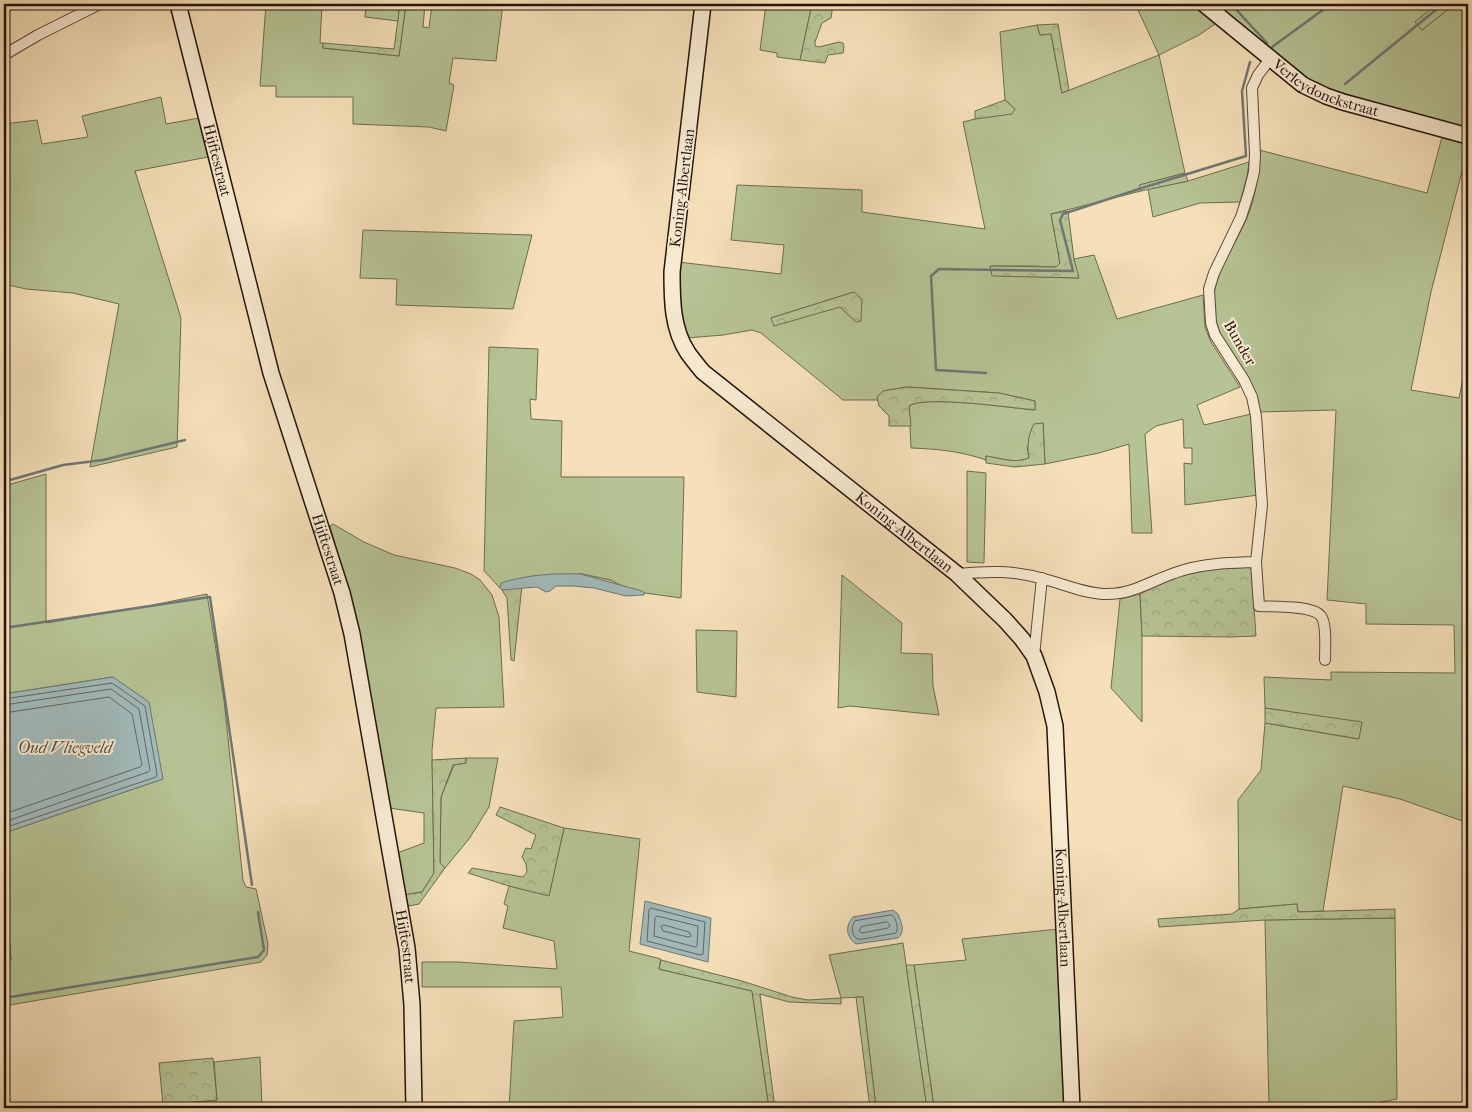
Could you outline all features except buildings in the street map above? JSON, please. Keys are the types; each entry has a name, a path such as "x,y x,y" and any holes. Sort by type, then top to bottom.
{"street":[{"path":"4,55 38,35 100,4"},
{"name":"Hijftestraat","path":"178,4 271,373 342,593 352,634 407,948 412,1004 414,1108"},
{"name":"Koning-Albertlaan","path":"703,4 672,272 672,302 675,323 688,352 703,372 957,574 1006,620 1034,656 1047,692 1055,726 1072,1108"},
{"name":"Verleydonckstraat","path":"1204,4 1303,84 1326,96 1468,136"},
{"name":"Bunder","path":"1270,59 1258,75 1252,88 1254,172 1242,217 1214,272 1210,289 1211,323 1215,335 1252,396 1256,416 1262,505 1256,562 1259,606 1311,609 1321,616 1324,625 1325,660"},
{"path":"957,574 1000,570 1042,578 1089,592 1107,594 1121,593 1140,588 1182,570 1203,565 1256,562"},
{"path":"1034,656 1042,578"}],"green space":[{"path":"266,4 322,4 320,43 323,43 323,48 399,56 406,4 425,4 423,27 429,28 432,4 503,4 496,61 453,58 449,83 454,85 446,131 429,127 353,124 353,97 276,97 276,86 260,86"},
{"path":"366,4 400,4 398,21 365,17"},
{"path":"400,4 406,4 399,56 323,48 323,43 394,49"},
{"path":"766,4 812,4 800,60 777,57 777,53 760,50"},
{"path":"812,4 833,4 831,18 822,23 815,46 819,47 839,42 843,43 844,47 843,53 828,55 825,63 800,60"},
{"path":"1145,4 1197,4 1218,22 1199,35 1159,55 1137,8"},
{"path":"1214,4 1437,4 1415,22 1422,30 1455,4 1468,4 1468,129 1390,108 1324,87 1302,76"},
{"path":"1437,4 1455,4 1422,30 1415,22"},
{"path":"1058,24 1069,90 1062,93 1051,34 1040,35 1037,25"},
{"path":"1037,25 1040,35 1051,34 1062,93 1159,55 1185,173 1140,185 1141,191 1051,214 1060,263 1056,267 991,266 992,275 1078,278 1074,259 1094,255 1117,319 1203,295 1205,327 1211,342 1240,387 1197,405 1204,425 1251,414 1258,495 1185,505 1184,463 1192,464 1192,448 1184,448 1183,419 1156,426 1145,434 1152,533 1132,533 1129,444 1099,453 1045,464 1043,423 1027,447 1029,458 1024,460 1008,460 986,456 986,460 949,451 911,448 909,406 918,403 949,402 1035,410 1035,401 999,393 907,387 883,391 877,397 878,400 843,400 761,333 752,330 687,338 679,317 678,262 781,274 784,245 731,240 737,185 862,190 862,212 985,229 963,122 1015,109 1005,100 1000,32","holes":["854,292 856,322 840,307 771,318"]},
{"path":"161,97 166,124 199,118 208,157 135,171 181,318 177,447 90,467 119,304 73,293 26,289 4,284 4,155 7,154 4,124 37,120 42,144 88,137 82,116"},
{"path":"1005,100 1015,109 1012,114 975,119 975,111"},
{"path":"1442,137 1461,143 1467,152 1431,292 1411,390 1459,398 1468,354 1468,823 1400,799 1343,786 1323,911 1298,912 1297,904 1239,909 1238,800 1261,770 1265,723 1358,739 1362,723 1265,708 1264,677 1331,680 1331,672 1455,673 1454,625 1366,624 1366,604 1327,600 1336,410 1260,412 1251,383 1226,345 1216,324 1213,309 1214,294 1223,265 1250,210 1257,181 1259,150 1427,193"},
{"path":"1249,162 1240,202 1200,203 1153,217 1148,189 1188,181"},
{"path":"1185,173 1188,181 1141,191 1139,185"},
{"path":"1068,211 1074,259 1079,278 992,276 990,266 1056,267 1060,263 1051,214"},
{"path":"363,230 532,235 513,309 396,305 397,279 360,278"},
{"path":"854,292 862,299 861,321 856,322 840,307 774,326 771,318"},
{"path":"489,347 538,349 536,400 530,399 531,419 562,421 561,477 684,477 681,598 631,591 582,574 502,590 484,571"},
{"path":"907,387 999,393 1035,401 1035,410 949,402 918,403 909,406 911,426 889,426 889,416 879,406 877,397 883,391"},
{"path":"1043,423 1045,464 1015,467 986,463 986,456 1013,461 1029,458 1028,440 1030,432 1034,424"},
{"path":"967,471 986,473 984,563 967,562"},
{"path":"46,474 46,623 207,594 224,700 243,880 246,887 256,889 268,944 267,955 261,962 4,1006 4,961 11,960 4,874 4,833 163,779 113,677 4,694 4,486"},
{"path":"333,524 364,542 394,555 455,568 471,574 480,580 492,595 499,617 504,707 436,708 432,750 434,873 422,892 404,895 397,853 424,843 424,813 389,808 354,611 330,526"},
{"path":"1251,566 1256,636 1142,636 1140,594 1189,571"},
{"path":"582,574 611,580 631,591 575,585 522,585 514,661 511,660 507,598 502,590 507,583 533,576"},
{"path":"842,575 902,623 901,653 932,654 933,686 939,715 850,706 838,708"},
{"path":"1140,594 1142,722 1111,688 1120,599"},
{"path":"696,630 737,631 736,697 697,692"},
{"path":"1265,708 1362,722 1359,739 1265,723"},
{"path":"466,758 498,758 489,807 469,839 445,868 440,863 441,797 454,765 466,763"},
{"path":"466,758 466,763 453,765 441,797 440,863 445,868 419,904 409,906 406,904 404,895 422,892 434,873 432,760"},
{"path":"500,807 564,828 549,896 468,873 472,868 523,877 527,872 526,864 522,857 526,848 531,849 536,835 496,815"},
{"path":"564,828 640,839 629,951 661,959 659,969 752,991 769,1108 509,1108 514,1021 563,1017 561,987 422,987 422,962 458,962 557,969 554,941 503,928 508,906 504,904 509,886 549,895"},
{"path":"1297,904 1298,912 1395,909 1395,918 1265,920 1159,927 1158,919 1232,914 1239,909"},
{"path":"1395,918 1397,1099 1351,1108 1269,1108 1265,920"},
{"path":"1059,929 1064,1108 934,1108 914,965 966,960 962,939"},
{"path":"903,943 927,1108 876,1108 863,997 841,998 829,955"},
{"path":"661,960 742,981 792,997 808,1000 841,998 841,1004 789,1002 760,994 775,1108 769,1108 752,991 659,969"},
{"path":"906,965 914,965 934,1108 927,1108"},
{"path":"856,997 863,997 876,1108 870,1108"},
{"path":"260,1057 262,1108 163,1108 163,1105 217,1100 214,1062"},
{"path":"213,1058 217,1100 163,1105 159,1063"}],"water":[{"path":"580,574 642,591 644,595 626,596 594,588 573,586 556,586 546,592 537,587 502,590 500,588 501,583 530,576"},
{"name":"Oud Vliegveld","path":"113,677 149,702 163,779 4,833 4,694"},
{"path":"4,874 11,960 4,961"},
{"path":"645,901 711,918 708,962 640,944"},
{"path":"893,910 898,914 902,926 902,932 898,938 856,944 850,938 848,928 853,917"}],"waterway":[{"path":"1231,4 1267,43"},
{"path":"1272,47 1331,4"},
{"path":"1345,84 1443,4"},
{"path":"986,373 936,370 931,276 939,269 1073,271 1060,220 1063,214 1246,156 1242,91 1250,62"},
{"path":"4,481 63,465 103,460 185,440"},
{"path":"4,628 210,597 252,885"},
{"path":"4,998 258,957 264,950 258,912"},
{"path":"1377,1108 1401,1104 1468,1104"}]}
